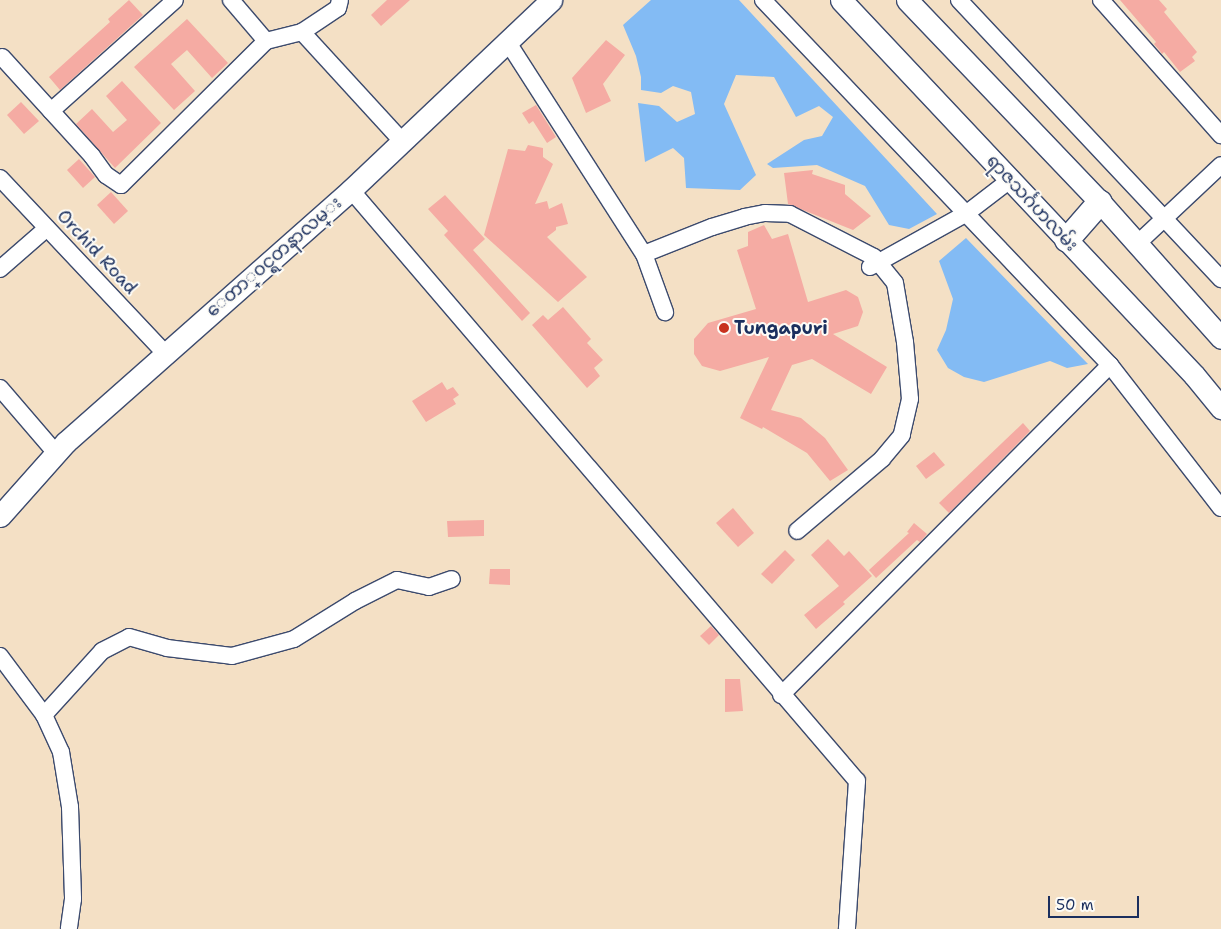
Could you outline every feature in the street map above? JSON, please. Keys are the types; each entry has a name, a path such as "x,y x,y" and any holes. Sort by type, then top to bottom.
{"highway":[{"path":"1067,240 1100,202"}],"main road":[{"name":"ေတာ္၀င္ရတနာလမ္း","path":"0,516 56,453 165,353 351,190 551,0"},
{"name":"ရာဇသင်္ဂဟလမ်း","path":"841,0 1194,375 1221,408"},
{"path":"906,0 1100,202 1221,338"}],"street":[{"path":"51,111 175,0"},
{"path":"231,0 266,41"},
{"path":"2,57 106,175 121,185 266,41 302,32 338,8 340,0"},
{"path":"763,0 1110,365 1221,508"},
{"path":"959,0 1221,279"},
{"path":"1101,0 1221,135"},
{"path":"302,32 402,140"},
{"path":"507,42 644,254 664,312"},
{"path":"1137,244 1166,219 1221,165"},
{"name":"Orchid Road","path":"0,178 165,353"},
{"path":"875,265 967,213 1010,180"},
{"path":"351,190 781,695 857,781 847,929"},
{"path":"644,254 712,227 765,213 790,214 874,257 875,265 895,283 905,342 910,399 902,435 882,459 797,531"},
{"path":"0,269 46,228"},
{"path":"781,695 1110,365"},
{"path":"0,388 56,453"},
{"path":"44,716 102,650 129,637 167,648 232,656 294,639 355,602 397,580 429,587 452,579"},
{"path":"0,656 44,716 61,752 70,807 73,899 69,929"}],"water":[{"path":"651,0 739,0 937,214 909,229 889,225 865,186 817,165 773,168 767,164 804,140 822,136 833,117 819,106 796,117 774,77 736,75 724,104 756,175 740,190 686,188 684,158 673,148 645,162 638,103 659,106 677,122 695,114 691,92 673,86 661,93 641,90 641,77 636,56 623,25"},
{"path":"966,238 1088,364 1067,368 1050,361 984,382 964,377 948,368 937,350 946,330 953,299 939,261"}],"building":[{"path":"129,0 143,15 60,90 49,77 110,22 108,19"},
{"path":"387,0 410,0 381,26 371,15"},
{"path":"1120,0 1159,0 1167,9 1164,12 1197,52 1192,57 1195,61 1180,72 1164,52 1162,54 1154,44 1156,42"},
{"path":"187,19 228,63 212,78 187,50 171,64 195,91 174,110 134,67"},
{"path":"606,40 625,55 603,84 611,101 586,113 572,78"},
{"path":"122,81 161,123 115,168 76,124 92,109 113,132 127,120 106,96"},
{"path":"21,102 39,121 24,134 7,115"},
{"path":"536,105 556,137 547,143 533,121 529,124 522,113"},
{"path":"528,145 543,148 543,157 553,164 535,204 547,201 549,209 562,203 568,224 556,227 556,230 547,237 587,277 558,302 484,235 508,149 525,151"},
{"path":"79,159 95,177 83,188 67,170"},
{"path":"813,170 812,174 845,185 845,194 871,216 853,230 788,204 784,173"},
{"path":"111,192 128,211 114,224 97,205"},
{"path":"445,195 485,239 473,250 530,313 522,321 444,235 448,231 428,209"},
{"path":"764,225 772,239 788,234 808,302 846,290 858,297 863,312 858,326 833,334 887,367 871,394 812,359 792,365 771,410 801,418 825,438 848,470 830,481 807,453 763,427 762,429 740,418 769,357 720,371 702,366 694,354 694,339 708,323 756,309 737,250 748,246 748,232"},
{"path":"563,307 591,339 587,343 603,360 594,368 600,376 587,388 532,325 543,315 548,320"},
{"path":"442,382 447,390 453,387 459,395 453,399 456,404 426,422 412,401"},
{"path":"1023,423 1030,431 949,513 939,503"},
{"path":"934,452 945,465 926,479 916,466"},
{"path":"733,508 754,533 738,547 716,523"},
{"path":"484,520 484,536 448,537 447,521"},
{"path":"914,523 927,534 920,542 917,540 876,578 869,570 909,533 907,532"},
{"path":"828,539 844,556 849,551 872,576 843,602 845,604 816,629 804,615 839,586 811,555"},
{"path":"785,550 795,560 772,584 761,574"},
{"path":"490,569 510,569 510,585 489,584"},
{"path":"711,626 719,635 709,645 700,636"},
{"path":"725,679 740,679 743,711 725,712"}],"place":[{"name":"Tungapuri","path":"724,328"}]}
